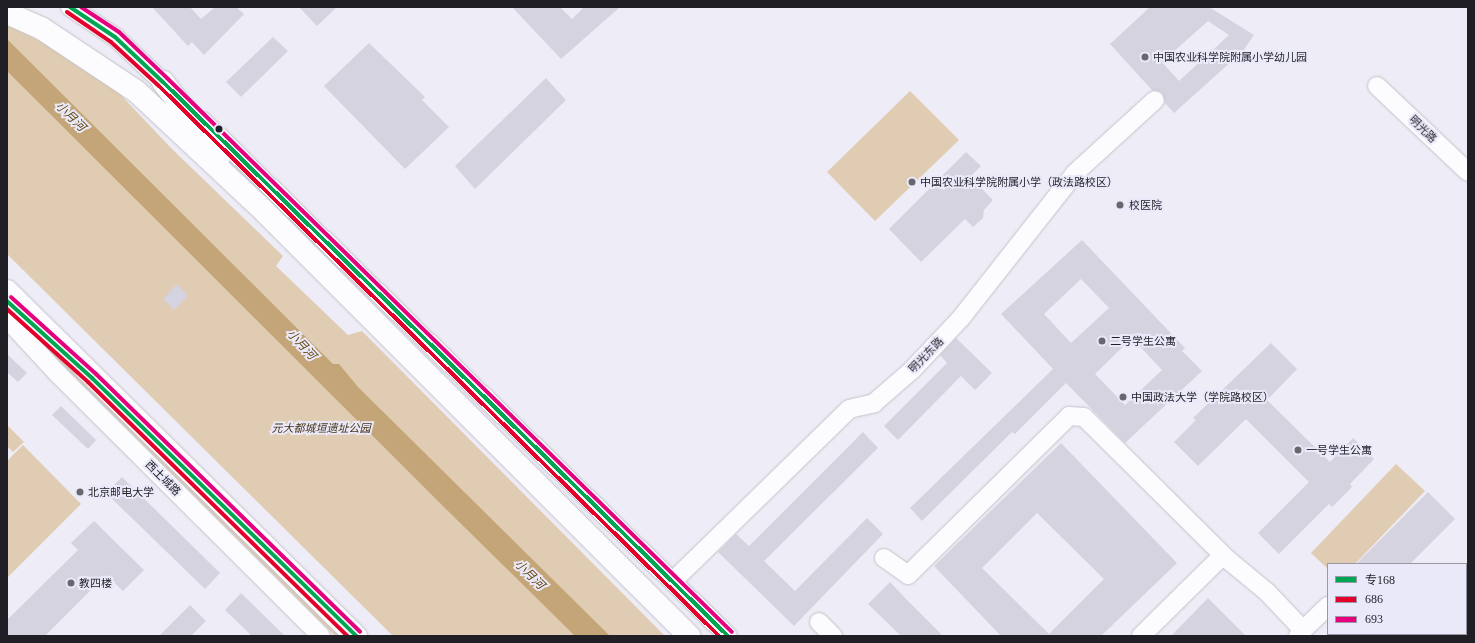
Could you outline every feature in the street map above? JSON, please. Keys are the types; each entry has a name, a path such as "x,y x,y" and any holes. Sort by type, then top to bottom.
{"highway":[{"path":"7,13 41,28 136,91 258,205 689,636"},
{"path":"163,82 258,205"},
{"name":"西土城路","path":"7,291 92,378 356,636"},
{"path":"7,301 92,378"}],"street":[{"path":"70,7 115,37 163,82 674,581 728,636"},
{"name":"明光路","path":"1377,86 1468,172"},
{"name":"明光东路","path":"674,581 849,409 874,403 912,370 961,318 1075,173 1155,100"},
{"name":"西土城路","path":"7,319 58,374 320,636"},
{"path":"884,558 908,575 1069,416 1084,417 1223,555 1267,592 1300,633 1327,607"},
{"path":"1141,636 1223,555"},
{"path":"819,622 833,636"}],"green space":[{"name":"元大都城垣遗址公园","path":"7,25 44,43 116,90 172,149 283,256 276,266 348,335 362,331 665,636 393,636 7,254"},
{"path":"910,91 959,140 875,221 827,172"},
{"path":"33,335 38,335 343,636 335,636"},
{"path":"7,425 24,442 13,452 7,446"},
{"path":"23,445 81,504 7,578 7,461"},
{"path":"1396,464 1425,491 1356,563 1327,563 1327,568 1311,553"}],"water":[{"name":"小月河","path":"7,39 333,364 339,364 358,387 610,636 575,636 447,510 7,71"}],"building":[{"path":"152,7 190,7 201,19 215,7 236,7 244,14 204,55 192,42 188,46"},
{"path":"299,7 337,7 317,26"},
{"path":"512,7 560,7 572,19 584,7 620,7 561,59"},
{"name":"中国农业科学院附属小学幼儿园","path":"1150,7 1209,7 1254,35 1243,51 1174,113 1165,103 1162,93 1152,90 1110,44","holes":["1208,21 1229,35 1179,81 1162,62"]},
{"path":"273,37 288,51 241,97 226,82"},
{"path":"369,43 425,97 422,100 449,127 405,169 324,86"},
{"path":"546,78 566,100 475,189 455,166"},
{"path":"966,152 981,166 970,177 993,200 984,210 983,218 973,227 965,219 921,262 889,229"},
{"name":"二号学生公寓","path":"1082,240 1185,348 1182,351 1202,371 1125,443 1066,383 1015,434 1012,432 922,521 910,508 1053,369 1001,314","holes":["1081,279 1109,308 1071,343 1044,314","1132,338 1162,370 1125,405 1095,374"]},
{"path":"177,284 188,296 174,310 163,299"},
{"path":"956,338 992,373 975,390 961,376 898,440 884,426 947,363 940,355"},
{"name":"一号学生公寓","path":"1271,343 1297,369 1267,400 1330,462 1353,438 1374,459 1350,484 1352,487 1332,507 1329,504 1279,554 1258,533 1309,482 1246,419 1198,466 1174,442 1196,420 1193,418"},
{"path":"7,354 27,373 18,382 7,372"},
{"path":"61,406 96,440 88,449 52,415"},
{"path":"863,432 878,448 764,561 795,591 867,518 883,534 794,626 718,552 736,534 749,546"},
{"path":"1061,443 1177,563 1101,636 1001,636 934,566","holes":["1037,513 1104,579 1049,634 982,568"]},
{"path":"122,477 220,573 205,589 106,493"},
{"path":"1428,492 1455,519 1411,563 1357,563"},
{"name":"教四楼","path":"94,521 144,570 123,591 106,575 45,636 7,636 7,620 78,550 71,543"},
{"path":"890,582 943,636 901,636 868,604"},
{"path":"241,593 285,636 252,636 225,610"},
{"path":"1208,598 1246,636 1171,636"},
{"path":"190,605 206,621 191,636 159,636"}],"transit line":[{"name":"专168","path":"70,7 115,37 163,82 728,636"},
{"name":"693","path":"81,7 119,32 167,78 732,632"},
{"name":"686","path":"67,12 111,42 159,86 719,636"},
{"name":"693","path":"11,297 96,374 360,632"},
{"name":"专168","path":"7,301 92,378 356,636"},
{"name":"686","path":"7,309 88,382 347,636"}],"place":[{"name":"中国农业科学院附属小学幼儿园","path":"1145,57"},
{"name":"中国农业科学院附属小学（政法路校区）","path":"912,182"},
{"name":"校医院","path":"1120,205"},
{"name":"二号学生公寓","path":"1102,341"},
{"name":"中国政法大学（学院路校区）","path":"1123,397"},
{"name":"一号学生公寓","path":"1298,450"},
{"name":"北京邮电大学","path":"80,492"},
{"name":"教四楼","path":"71,583"}]}
